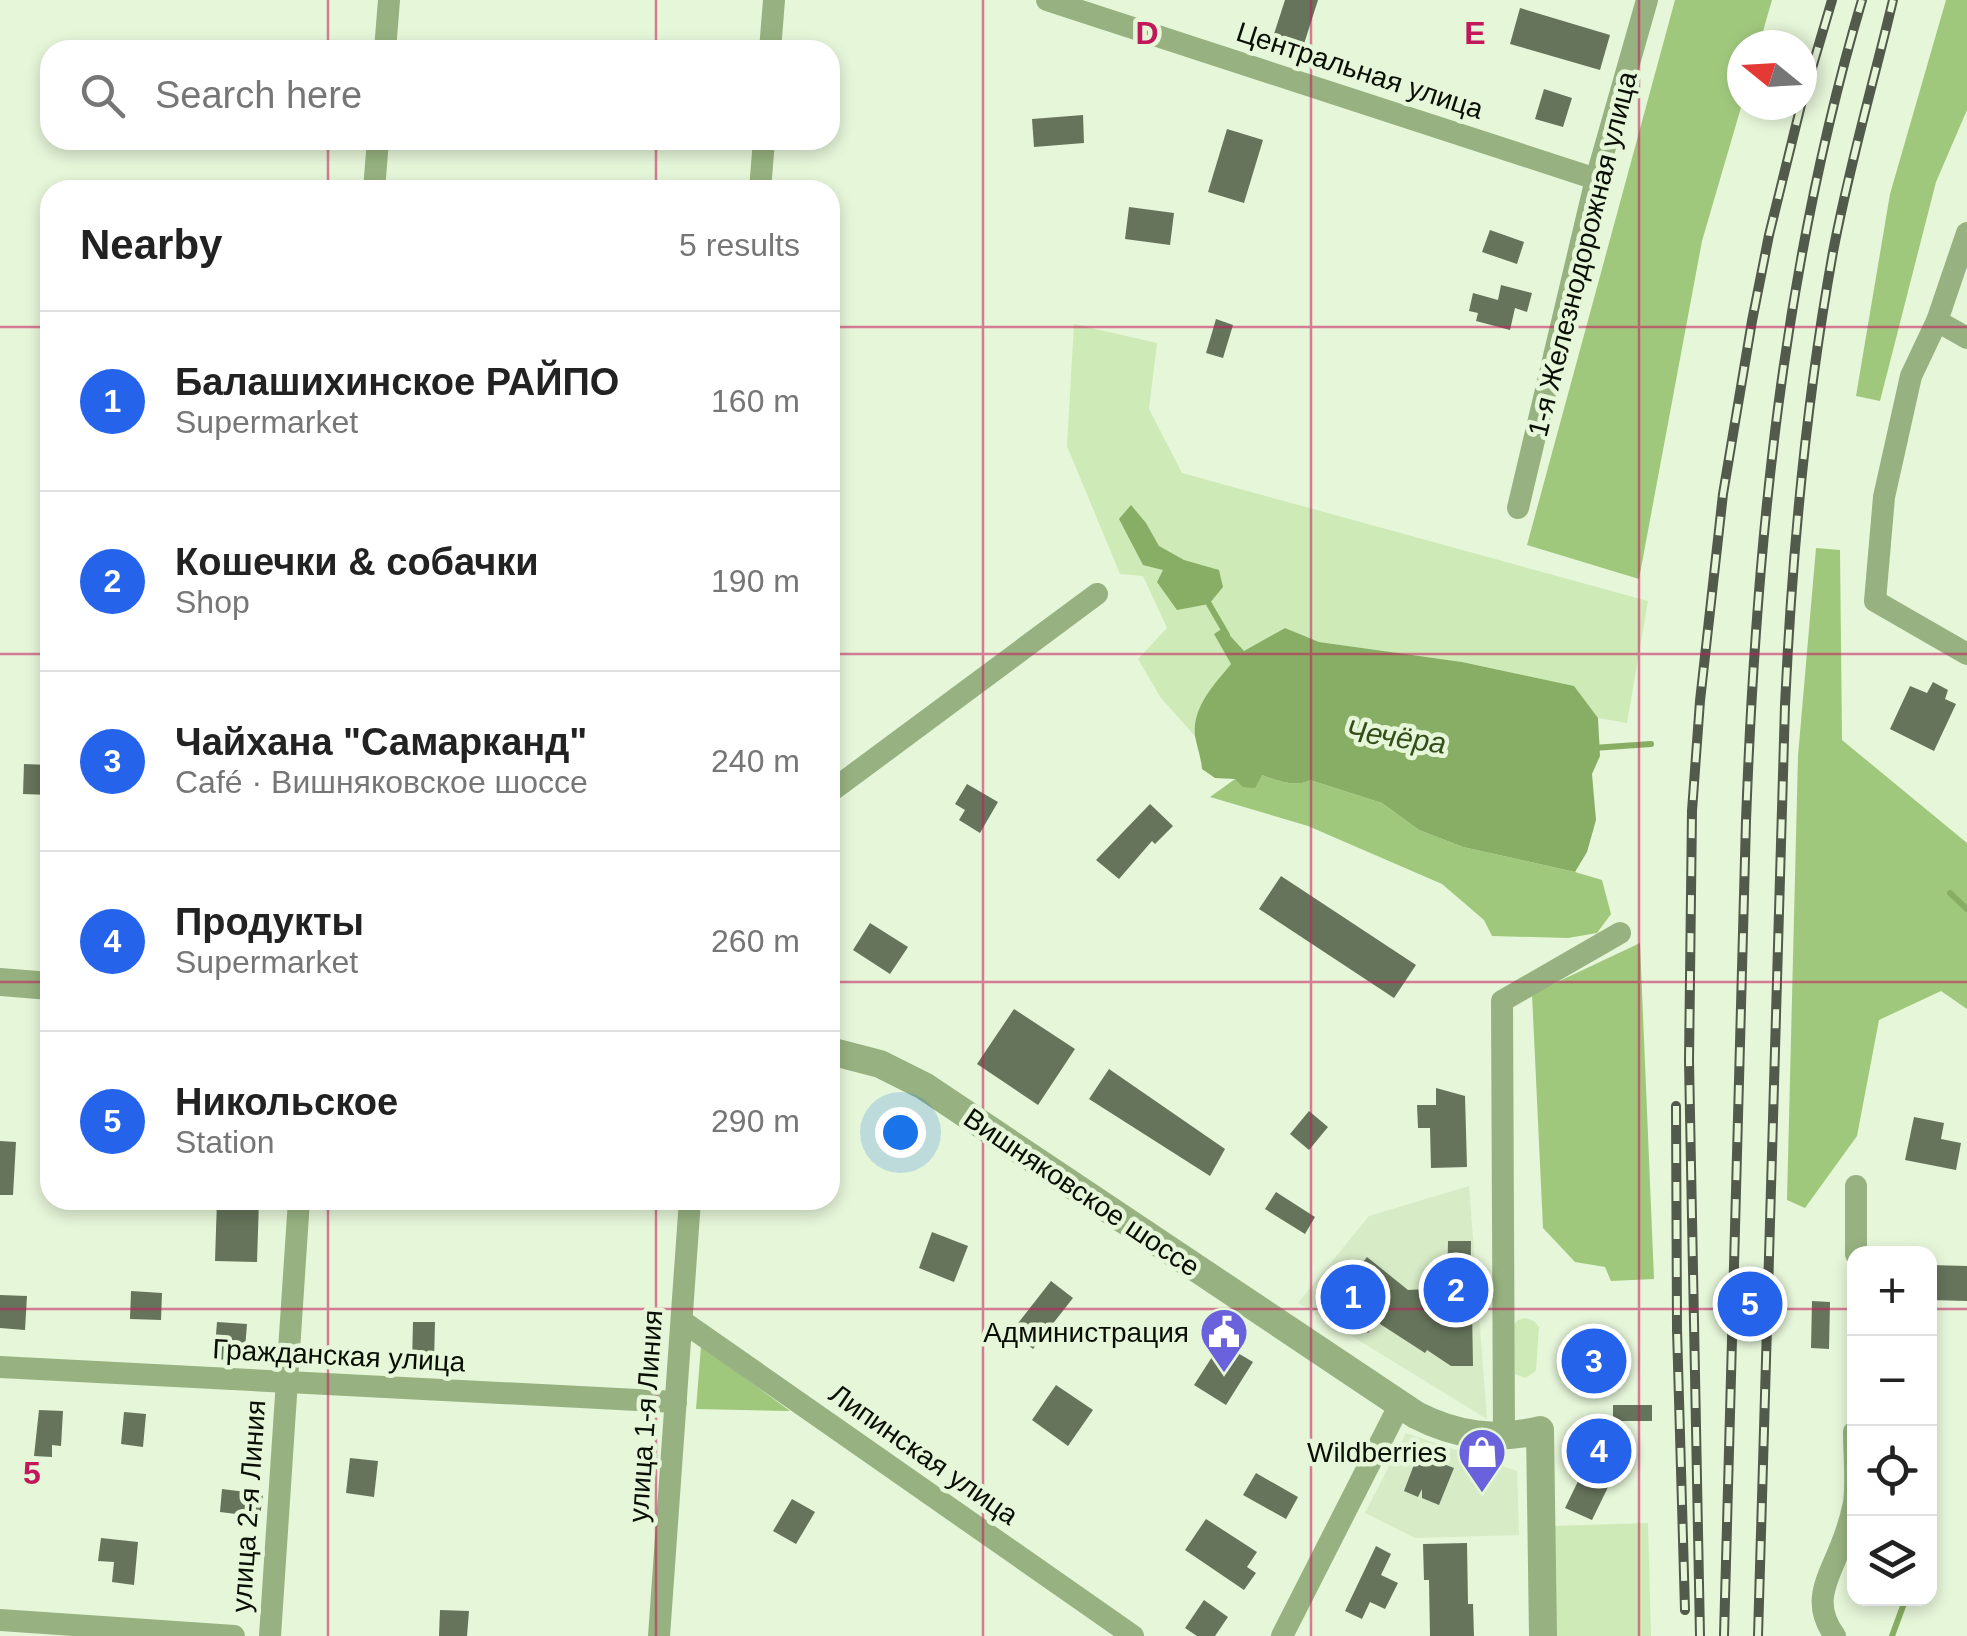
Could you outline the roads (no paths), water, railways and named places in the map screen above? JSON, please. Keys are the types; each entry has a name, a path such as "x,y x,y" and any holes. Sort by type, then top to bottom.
{"street":[{"path":"386,40 389,0"},
{"path":"771,40 774,0"},
{"name":"Центральная улица","path":"1048,0 1596,178"},
{"name":"1-я Железнодорожная улица","path":"1518,508 1596,178 1648,0"},
{"path":"375,180 377,150"},
{"path":"761,180 763,150"},
{"path":"1967,233 1937,321 1910,376 1884,498 1875,601 1967,654"},
{"path":"1937,321 1967,338"},
{"path":"840,785 1097,594"},
{"path":"1504,1437 1502,1001 1620,933"},
{"path":"0,982 40,985"},
{"name":"Вишняковское шоссе","path":"840,1054 880,1064 924,1086 1433,1424 1476,1436 1504,1437 1540,1430 1543,1636"},
{"path":"1856,1186 1856,1246"},
{"name":"улица 2-я Линия","path":"270,1636 298,1210"},
{"name":"улица 1-я Линия","path":"660,1636 689,1210"},
{"name":"Липинская улица","path":"682,1320 1133,1636"},
{"name":"Гражданская улица","path":"0,1367 676,1402"},
{"path":"1282,1636 1400,1404"},
{"path":"1835,1636 1824,1619 1822,1595 1850,1516"},
{"path":"0,1620 234,1636"}],"water":[{"path":"1131,505 1159,546 1184,560 1219,570 1223,587 1209,604 1177,610 1157,582 1163,570 1143,565 1119,519"},
{"path":"1223,628 1244,651 1285,628 1319,642 1462,662 1574,686 1598,718 1600,756 1592,774 1596,820 1587,852 1575,872 1463,847 1419,830 1382,803 1310,780 1293,784 1262,775 1255,788 1243,787 1235,779 1215,778 1202,769 1195,725 1206,697 1231,664 1214,634"}],"waterway":[{"name":"Чечёра","path":"1209,604 1227,635"},
{"name":"Чечёра","path":"1593,748 1651,744"},
{"name":"Чечёра","path":"1950,893 1967,909"},
{"path":"1892,1636 1903,1606"}],"railway":[{"path":"1817,51 1832,0"},
{"path":"1724,1636 1746,821 1757,614 1766,510 1793,304 1812,202 1862,0"},
{"path":"1758,1636 1785,705 1796,535 1815,364 1833,252 1893,0"},
{"path":"1700,1636 1689,1061 1692,811 1723,494 1769,235 1797,120"},
{"path":"1676,1106 1685,1610"}],"place":[{"name":"Кошечки & собачки","path":"1456,1290"},
{"name":"Балашихинское РАЙПО","path":"1353,1297"},
{"name":"Никольское","path":"1750,1304"},
{"name":"Чайхана \"Самарканд\"","path":"1594,1361"},
{"name":"Администрация","path":"1224,1374"},
{"name":"Продукты","path":"1599,1451"},
{"name":"Wildberries","path":"1482,1494"}]}
